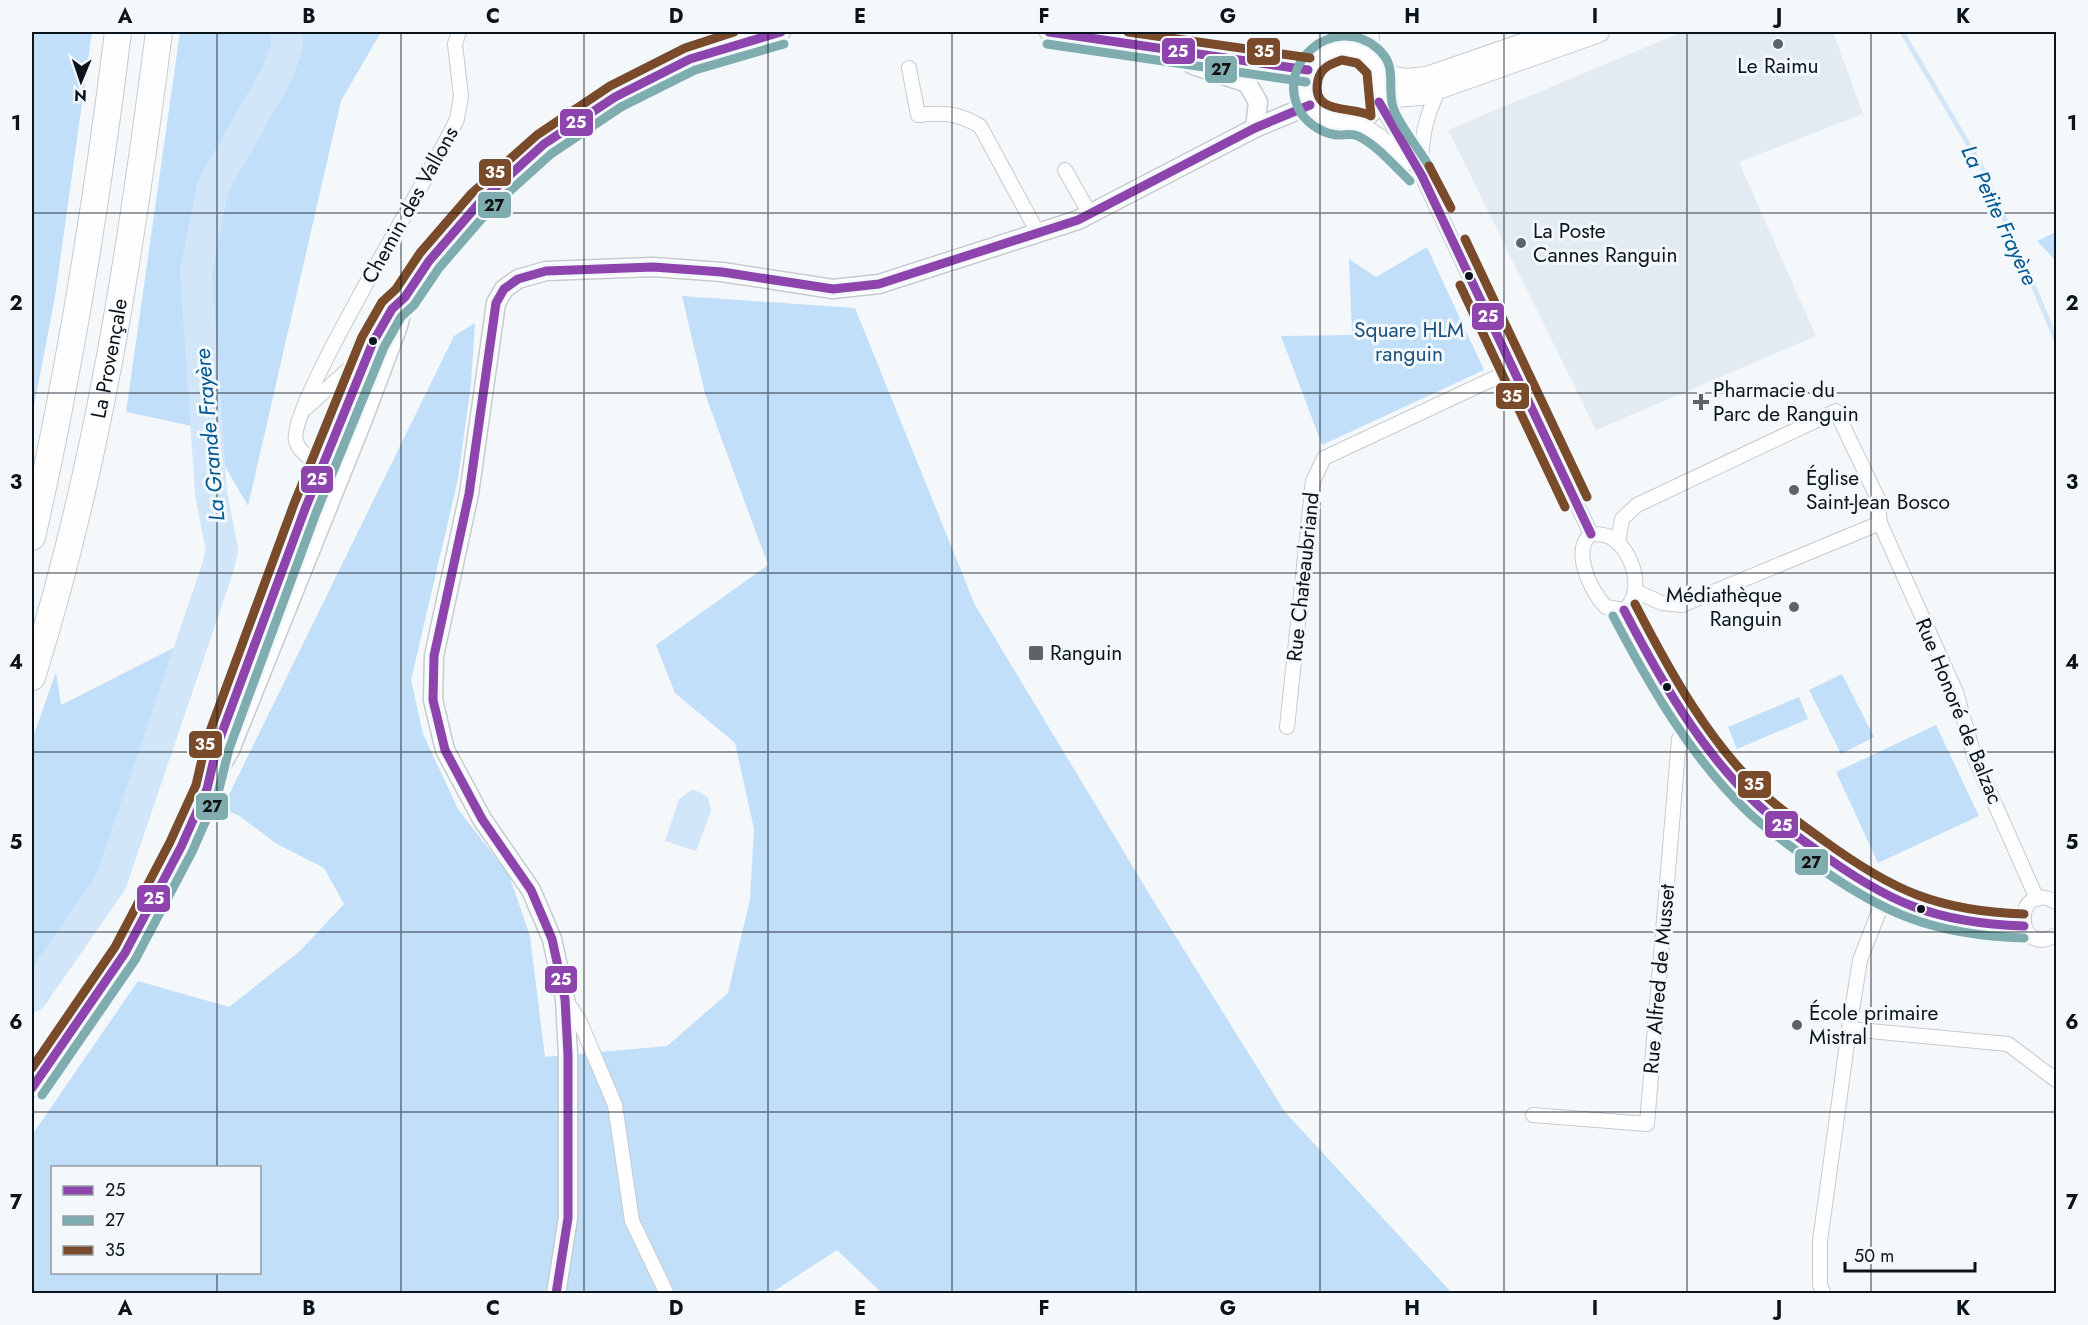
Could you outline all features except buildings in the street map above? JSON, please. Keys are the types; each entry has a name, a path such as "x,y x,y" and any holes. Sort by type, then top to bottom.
{"highway":[{"name":"La Provençale","path":"32,537 75,332 102,163 118,32"},
{"name":"La Provençale","path":"32,677 70,548 108,374 131,242 159,32"}],"main road":[{"path":"1381,74 1406,79 1427,77 1557,32"},
{"path":"1380,100 1421,95 1599,32"}],"street":[{"name":"Chemin des Vallons","path":"298,418 457,119 461,96 455,44 459,32"},
{"path":"207,789 216,746 323,464 358,363 392,309 405,297 429,261 481,201 544,144 615,97 690,59 734,44 781,32"},
{"path":"1049,32 1176,52 1228,56 1308,70"},
{"path":"1364,54 1372,39 1371,32"},
{"path":"1380,100 1367,117 1358,122 1347,125 1326,120 1310,105 1305,88 1308,70 1323,54 1344,40 1371,59 1381,74 1380,100 1422,176 1591,534"},
{"path":"1176,52 1192,65 1247,83 1258,102 1255,128"},
{"path":"909,68 918,116 943,112 962,115 980,126 1038,234"},
{"path":"1422,176 1421,150 1424,124 1439,89"},
{"path":"556,1293 568,1218 568,1055 565,999 552,939 531,890 482,819 445,750 433,700 434,656 469,494 496,303 504,289 518,279 546,272 641,267 722,272 833,289 879,284 1038,234 1090,214 1255,128 1310,105"},
{"path":"1358,122 1380,136 1422,176"},
{"path":"1065,170 1090,214"},
{"path":"32,1088 125,953 165,880 207,789 230,750 398,326 405,297"},
{"path":"339,338 335,357 340,364 358,363"},
{"path":"341,471 305,454 297,442 296,426 298,418 358,363"},
{"name":"Rue Chateaubriand","path":"1287,728 1313,481 1324,458 1514,369"},
{"name":"Rue Honoré de Balzac","path":"1618,543 1622,519 1637,505 1836,411 1878,497 1880,523 1956,692 1975,759 2037,899"},
{"path":"1637,592 1662,603 1682,605 1880,523"},
{"path":"1591,534 1602,534 1618,543 1631,567 1637,592 1631,605 1624,610 1606,607 1590,580 1583,548 1585,539 1591,534"},
{"path":"1624,610 1692,726 1749,796 1862,884 1885,896 1941,917 1969,923 2024,926 2037,939 2056,937"},
{"name":"Rue Alfred de Musset","path":"1533,1115 1647,1124 1679,740 1692,726"},
{"path":"1824,1293 1820,1285 1820,1241 1849,1029 1860,960 1885,896"},
{"path":"2024,926 2024,913 2027,906 2037,899 2051,899 2056,902"},
{"path":"565,999 580,1022 615,1105 632,1221 667,1293"},
{"path":"1849,1029 2008,1044 2056,1080"}],"shaded area":[{"path":"1682,32 1833,32 1863,114 1739,162 1816,336 1596,430 1448,130"},
{"path":"693,789 708,797 711,811 696,851 665,841 679,799"}],"green space":[{"path":"32,32 92,32 55,297 32,416"},
{"path":"180,32 381,32 341,101 248,506 216,451 192,426 126,412"},
{"path":"2056,232 2056,261 2037,241"},
{"name":"Square HLM ranguin","path":"1427,247 1484,370 1322,445 1281,336 1352,335 1349,259 1376,277"},
{"path":"682,296 855,308 975,605 1153,900 1285,1112 1452,1293 882,1293 837,1250 771,1293 32,1294 32,1135 138,981 229,1007 300,951 344,904 324,868 277,844 238,815 222,809 454,336 475,323 471,384 458,479 411,680 423,734 458,809 509,875 530,936 545,1057 667,1046 728,993 750,899 754,829 735,743 675,693 656,645 768,565 705,394"},
{"path":"189,640 91,895 32,983 32,740 56,672 61,705"},
{"path":"1842,674 1874,737 1841,754 1809,690"},
{"path":"1799,697 1808,719 1737,749 1728,727"},
{"path":"1936,725 1979,816 1878,863 1836,772"}],"waterway":[{"name":"La Grande Frayère","path":"32,996 111,882 218,567 222,550 211,493 196,271 213,186 278,72 287,46 286,32"},
{"name":"La Petite Frayère","path":"1902,32 1984,171 2056,339"}],"transit line":[{"name":"35","path":"32,1068 115,947 170,842 196,785 206,742 294,504 362,337 382,302 396,289 420,253 472,193 537,135 610,86 685,48 734,32"},
{"name":"25","path":"32,1088 125,953 181,847 207,789 217,746 305,509 373,342 392,309 405,297 429,261 481,201 544,144 615,97 690,59 781,32"},
{"name":"25","path":"1049,32 1308,70"},
{"name":"35","path":"1128,32 1310,58"},
{"name":"27","path":"1410,181 1379,150 1365,140 1354,135 1334,135 1323,131 1301,113 1294,95 1295,77 1301,61 1312,49 1326,40 1343,36 1360,38 1377,48 1383,54 1389,67 1394,110 1429,166"},
{"name":"27","path":"42,1095 135,960 192,852 218,793 229,749 316,513 384,347 401,317 414,305 439,268 490,209 551,154 621,107 695,70 784,44"},
{"name":"27","path":"1047,44 1306,82"},
{"name":"35","path":"1342,60 1357,63 1367,73 1371,116 1335,108 1321,100 1317,92 1321,72 1342,60"},
{"name":"25","path":"1379,102 1422,176 1591,534"},
{"name":"25","path":"556,1294 568,1218 568,1055 565,999 552,939 531,890 482,819 445,750 433,700 434,656 469,494 496,303 504,289 518,279 546,271 653,267 722,272 833,289 879,284 1078,220 1255,128 1310,105"},
{"name":"35","path":"1429,166 1451,208"},
{"name":"35","path":"1465,239 1587,497"},
{"name":"35","path":"1460,285 1565,507"},
{"name":"35","path":"1635,604 1692,706 1726,753 1779,808 1848,858 1872,873 1918,895 1966,908 2024,914"},
{"name":"25","path":"1624,610 1652,662 1699,737 1736,783 1778,822 1841,867 1889,896 1937,914 1992,924 2024,926"},
{"name":"27","path":"1613,616 1657,695 1690,745 1728,792 1771,832 1836,879 1886,908 1910,918 1962,932 2024,938"}],"place":[{"name":"Le Raimu","path":"1778,44"},
{"name":"La Poste Cannes Ranguin","path":"1521,243"},
{"name":"Pharmacie du Parc de Ranguin","path":"1701,402"},
{"name":"Église Saint-Jean Bosco","path":"1794,490"},
{"name":"Médiathèque Ranguin","path":"1794,607"},
{"name":"Ranguin","path":"1036,653"},
{"name":"École primaire Mistral","path":"1797,1025"}]}
